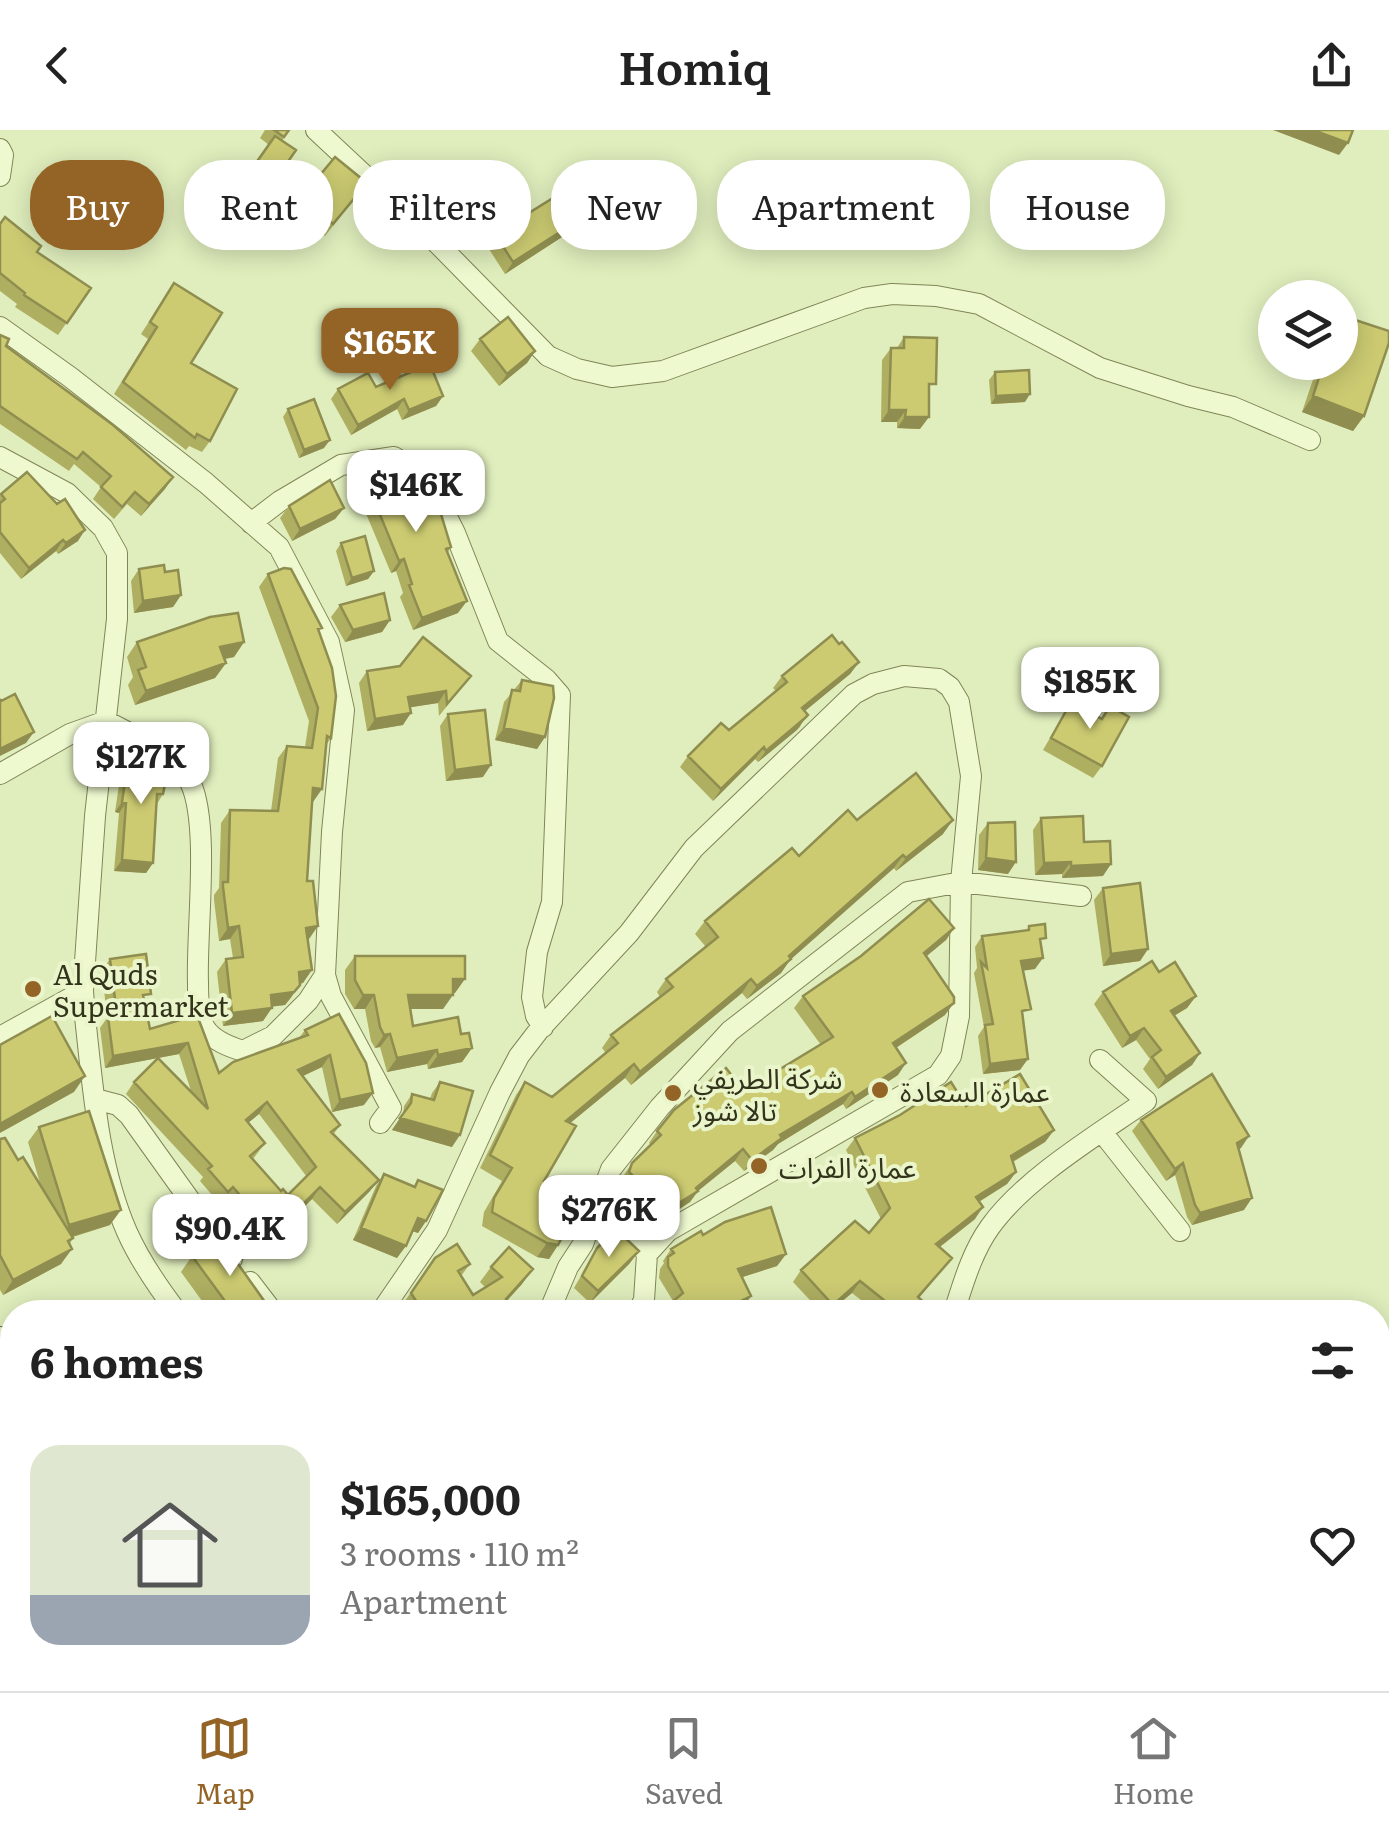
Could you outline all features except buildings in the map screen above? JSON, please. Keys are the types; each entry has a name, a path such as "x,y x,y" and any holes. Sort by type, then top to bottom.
{"street":[{"path":"316,130 438,243 548,356 577,369 612,377 663,371 864,298 892,294 936,296 978,304 1100,368 1233,407 1310,440"},
{"path":"0,148 0,176"},
{"path":"0,327 70,377 279,548 329,642 344,710 332,832 325,975 330,996 391,1108 380,1123"},
{"path":"251,523 280,501 341,466 394,457 428,479 498,640 546,679 560,696 552,902 537,952 532,998 542,1027"},
{"path":"0,458 67,493 103,528 117,554 116,619 95,816 83,991 95,1099 110,1182 127,1232 168,1300"},
{"path":"389,1300 438,1230 519,1056 629,933 694,848 854,694 904,676 939,679 950,686 960,702 971,776 961,882 960,1016 950,1056 938,1075 668,1231 647,1254"},
{"path":"0,774 70,734 106,721 154,747 177,765 191,784 200,863 198,999 204,1028 224,1044 244,1052 273,1036 308,1001 325,975"},
{"path":"554,1300 583,1244 611,1169 660,1107 730,1032 908,892 961,882 1081,896"},
{"path":"0,1037 83,991"},
{"path":"958,1300 989,1228 1016,1198 1146,1101 1100,1060"},
{"path":"95,1099 118,1105 129,1115 264,1300"},
{"path":"1102,1132 1180,1231"},
{"path":"603,1190 647,1254 644,1300"}],"place":[{"name":"Al Quds Supermarket","path":"33,989"},
{"name":"عمارة السعادة","path":"880,1090"},
{"name":"شركة الطريفي تالا شوز","path":"673,1093"},
{"name":"عمارة الفرات","path":"759,1166"}]}
